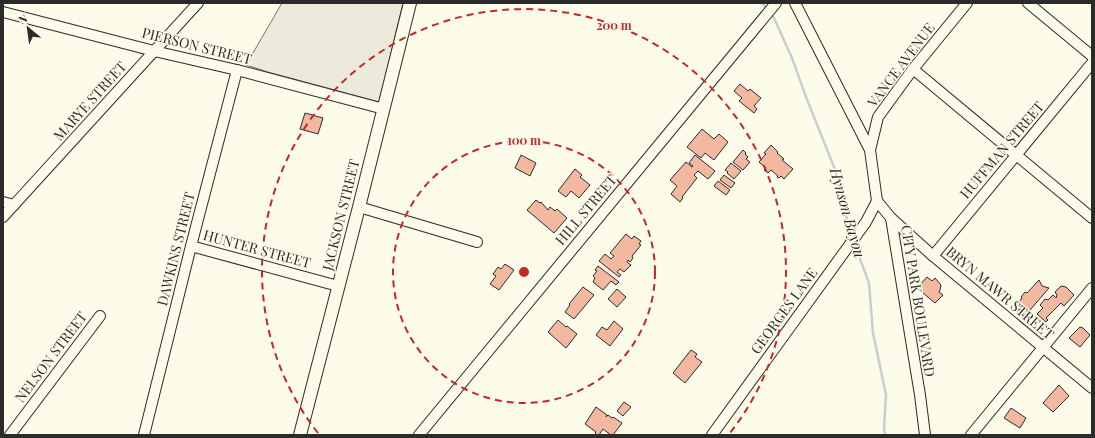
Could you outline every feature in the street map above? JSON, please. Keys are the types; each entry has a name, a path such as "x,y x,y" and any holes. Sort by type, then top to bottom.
{"main road":[{"name":"JACKSON STREET","path":"300,435 410,3"}],"street":[{"path":"3,12 10,3"},
{"name":"MARYE STREET","path":"3,217 198,3"},
{"name":"HILL STREET","path":"419,435 776,3"},
{"path":"795,3 870,150 876,201"},
{"name":"VANCE AVENUE","path":"870,150 878,117 912,69 967,3"},
{"path":"1028,3 1092,56"},
{"name":"PIERSON STREET","path":"3,12 154,51 237,70 384,109"},
{"name":"HUFFMAN STREET","path":"933,256 1092,63"},
{"path":"912,69 1092,218"},
{"name":"DAWKINS STREET","path":"144,435 237,70"},
{"name":"CITY PARK BOULEVARD","path":"876,201 890,218 920,395 924,435"},
{"name":"GEORGES LANE","path":"712,435 866,222 876,201"},
{"path":"3,202 14,205"},
{"path":"359,207 477,242"},
{"name":"BRYN MAWR STREET","path":"890,218 933,256 1092,388"},
{"name":"HUNTER STREET","path":"191,246 338,286"},
{"path":"971,435 1092,288"},
{"name":"NELSON STREET","path":"10,435 100,316"}],"shaded area":[{"path":"282,3 403,3 379,102 246,65"}],"building":[{"path":"740,84 748,91 750,89 761,98 754,106 757,109 754,113 739,101 742,98 734,91"},
{"path":"305,113 323,118 318,134 300,129"},
{"path":"702,129 714,139 719,134 728,142 714,160 705,153 701,158 687,147"},
{"path":"771,145 784,159 782,160 793,169 784,179 781,176 779,178 777,177 778,176 771,170 768,173 764,170 766,168 759,162"},
{"path":"743,150 748,157 746,159 750,162 743,170 733,162"},
{"path":"521,155 536,163 530,176 515,168"},
{"path":"695,155 715,171 708,179 698,171 694,175 697,178 682,197 683,198 680,202 671,194 677,186 670,180 686,162 692,167 693,166 689,163"},
{"path":"731,163 741,171 734,179 725,170"},
{"path":"575,169 582,175 580,177 590,185 579,198 571,191 566,197 558,191"},
{"path":"724,175 735,183 731,188 720,180"},
{"path":"718,181 730,190 726,195 714,186"},
{"path":"536,200 540,203 541,202 548,210 550,207 555,211 557,209 567,218 554,233 527,210"},
{"path":"626,234 632,239 634,236 641,241 639,244 641,245 632,256 633,258 630,262 628,260 627,262 631,265 624,272 620,269 617,272 621,275 619,277 599,261 605,254 611,259 614,256 610,253"},
{"path":"505,264 514,270 499,290 490,284 496,276 493,274 498,267 501,269"},
{"path":"598,266 619,282 616,285 611,281 603,290 593,282 595,278 593,276 597,271 595,270"},
{"path":"927,277 932,281 935,278 941,285 939,292 943,295 935,303 917,288"},
{"path":"1039,280 1042,286 1049,288 1024,317 1021,313 1023,312 1020,309 1017,311 1015,308 1018,307 1016,306 1025,292 1027,293"},
{"path":"1061,286 1066,287 1074,295 1064,306 1061,303 1046,318 1048,320 1046,322 1037,314 1043,308 1040,305 1045,299 1048,300 1053,295 1056,298 1057,295 1055,292"},
{"path":"583,287 594,295 574,319 565,312 570,305 569,304"},
{"path":"617,289 626,297 617,307 608,299"},
{"path":"558,320 577,334 566,348 548,332"},
{"path":"614,321 623,329 610,346 596,335 602,327 607,330"},
{"path":"1080,327 1090,335 1080,347 1069,338"},
{"path":"691,350 697,354 695,357 702,362 685,383 673,373"},
{"path":"1059,385 1069,396 1053,412 1043,403"},
{"path":"624,402 631,407 623,416 617,411"},
{"path":"596,407 607,415 606,417 608,415 622,423 613,435 603,429 599,435 597,435 595,433 596,432 585,424"},
{"path":"1011,408 1026,418 1020,428 1004,418"}],"waterway":[{"name":"Hynson Bayou","path":"762,3 767,9"},
{"name":"Hynson Bayou","path":"770,13 774,18 792,58 836,172 851,236"},
{"name":"Hynson Bayou","path":"854,243 869,283 873,333 886,395 885,435"}]}
